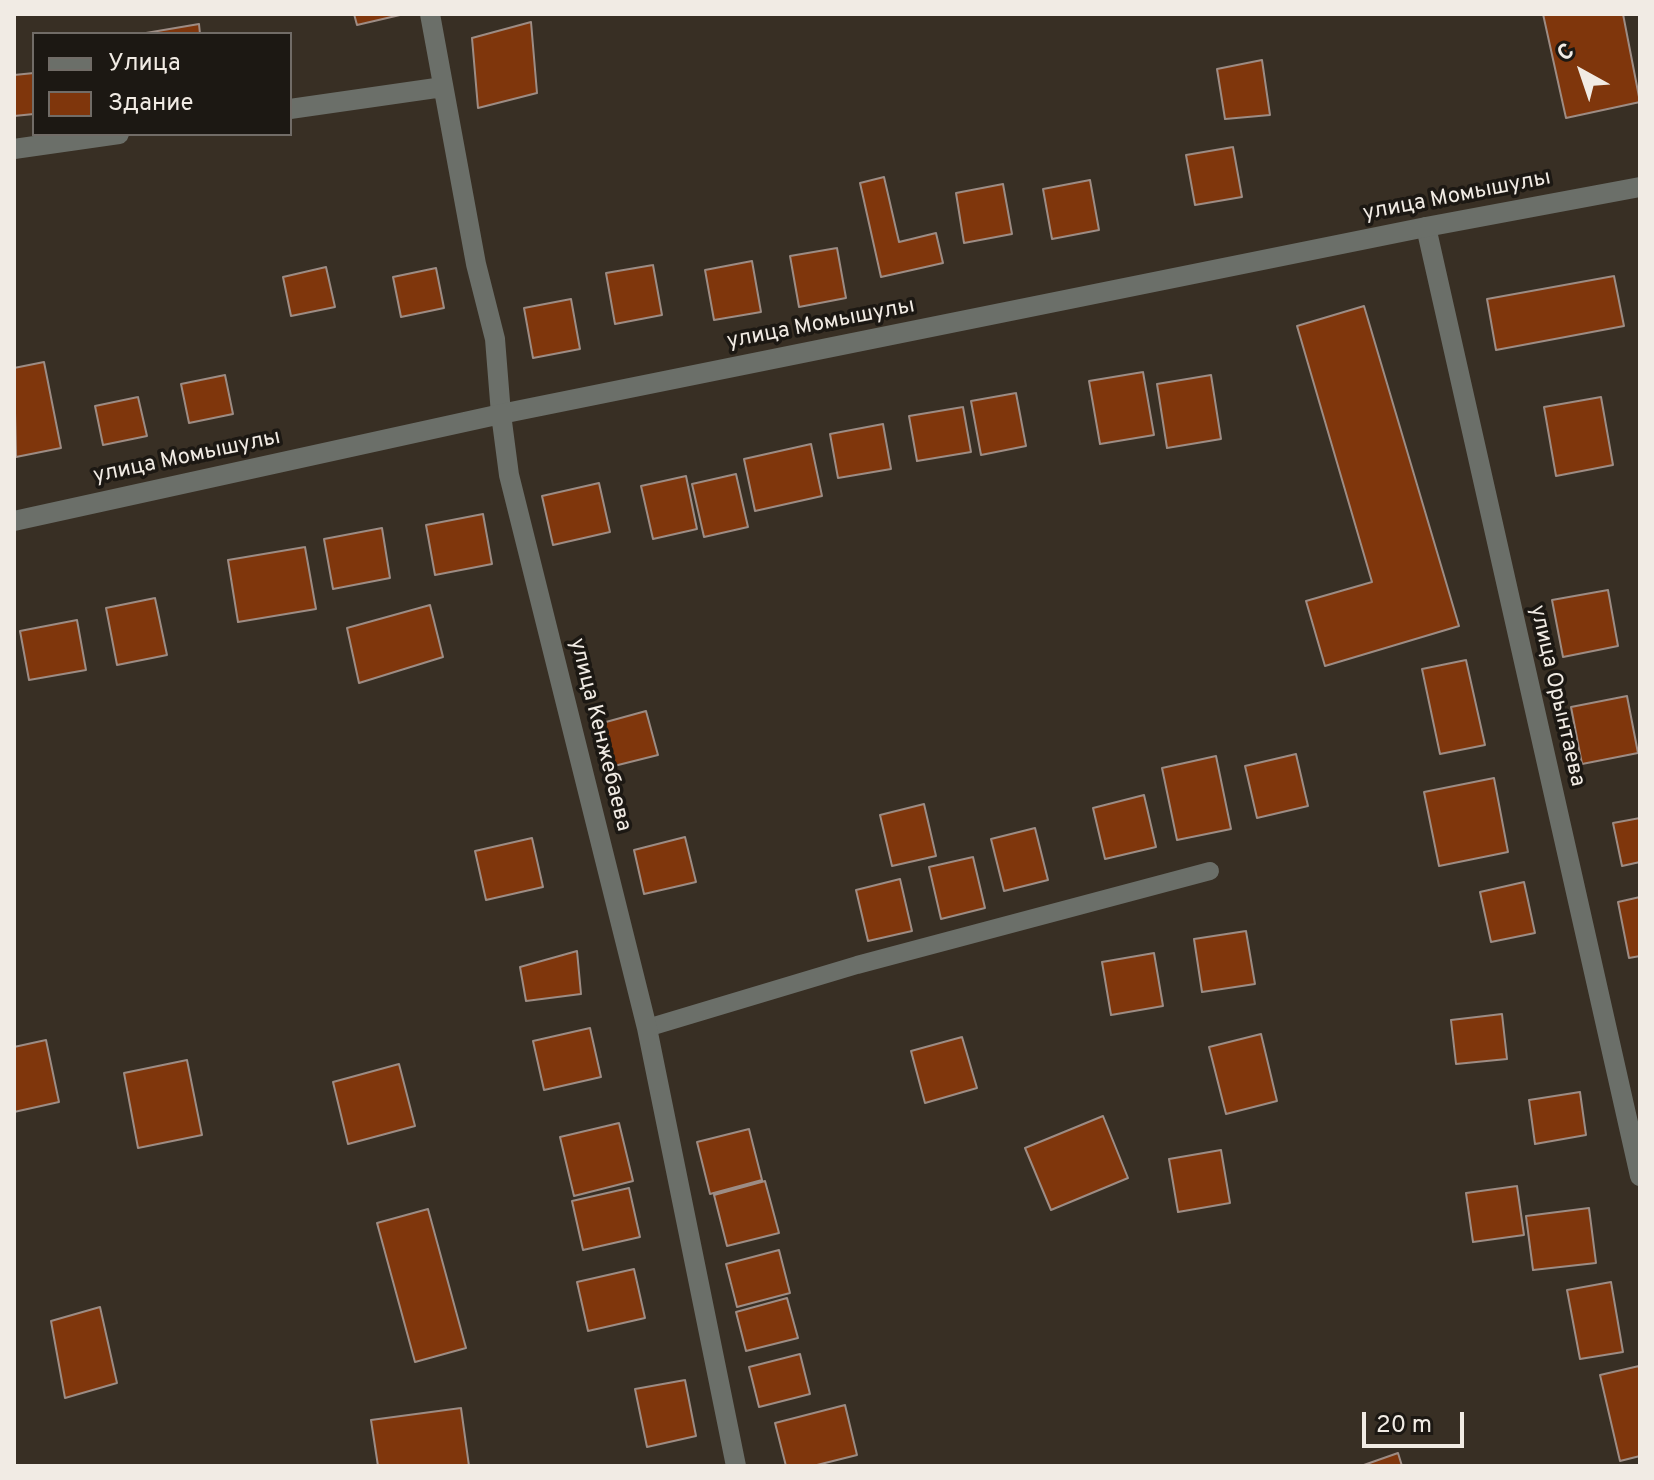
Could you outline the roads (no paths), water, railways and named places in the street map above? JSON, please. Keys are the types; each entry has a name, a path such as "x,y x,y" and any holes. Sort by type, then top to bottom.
{"street":[{"name":"улица Кенжебаева","path":"430,14 476,264 495,339 509,475 647,1028 736,1466"},
{"path":"292,109 443,87"},
{"path":"14,149 105,136"},
{"name":"улица Момышулы","path":"14,521 501,414 1426,227 1640,187"},
{"name":"улица Орынтаева","path":"1426,227 1640,1176"}],"lane":[{"path":"647,1028 857,965 1210,871"}]}
